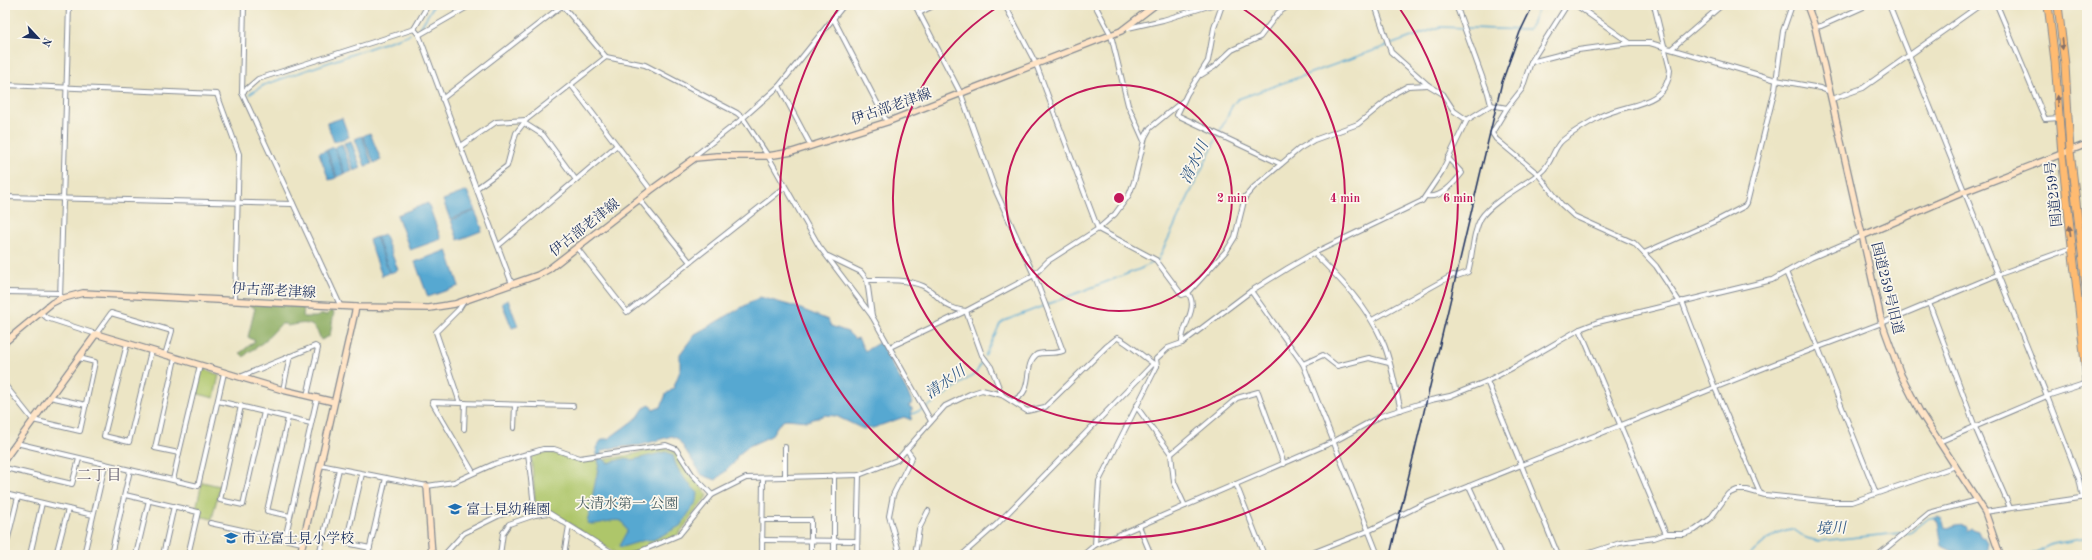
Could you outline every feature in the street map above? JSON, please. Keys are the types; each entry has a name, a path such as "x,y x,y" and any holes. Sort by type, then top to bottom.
{"highway":[{"name":"国道259号","path":"2048,5 2055,61 2062,154 2087,382"},
{"name":"国道259号","path":"2058,5 2065,65 2070,151 2084,241 2087,296"}],"street":[{"path":"5,292 60,296 65,89 69,5"},
{"path":"244,5 242,93 340,305"},
{"path":"242,93 258,79 414,29 428,5"},
{"path":"418,34 471,5"},
{"path":"442,99 562,5 606,57 645,65 737,113 743,118 768,156 784,188 819,246 872,316 925,413 931,421"},
{"path":"695,158 697,154 743,118 779,86 844,5"},
{"path":"915,5 962,94 994,187 1034,275 1063,351 1056,354 1039,353 1035,355 1032,360 1023,394 1013,401"},
{"path":"919,14 935,5"},
{"path":"1005,5 1036,64 1098,230 1157,262 1182,295 1188,293 1227,250 1235,237 1245,197 1254,187 1281,164 1314,140 1358,124 1397,92 1408,86 1428,85"},
{"path":"1095,5 1111,35 1128,105 1144,141"},
{"name":"伊古部老津線","path":"5,342 60,296 83,293 356,307 429,308 464,301 538,275 577,248 639,199 695,158 717,156 768,156 792,152 887,122 1111,35 1121,30 1155,5"},
{"path":"1121,30 1136,25 1163,20 1212,5"},
{"path":"1222,5 1214,28 1208,61 1184,100 1178,113 1179,117 1281,164"},
{"path":"1200,76 1214,67 1232,50 1260,37 1278,12 1290,5"},
{"path":"1376,5 1390,49 1428,85 1443,94 1454,111 1467,120"},
{"path":"1456,5 1491,105"},
{"path":"1567,5 1531,62 1522,89 1507,108 1492,133 1496,139 1548,183 1561,204 1574,216 1634,243 1656,266 1680,301 1760,493"},
{"path":"1576,5 1630,43"},
{"path":"1372,320 1453,275 1456,276 1468,272 1481,218 1518,187 1538,174 1550,162 1559,144 1567,137 1599,117 1656,97 1661,93 1666,86 1669,75 1654,5"},
{"path":"1671,49 1722,5"},
{"path":"1644,253 1718,220 1744,206 1776,80 1783,31 1792,5"},
{"name":"国道259号旧道","path":"1807,5 1815,27 1832,99 1882,323 1901,375 1920,412 1985,512 2000,555"},
{"path":"1815,27 1821,26 1868,5"},
{"path":"1889,5 2047,396 2085,497 1985,512"},
{"path":"1832,99 1862,88 1980,5"},
{"path":"1997,5 2045,119 2060,118"},
{"path":"833,18 887,122"},
{"path":"414,29 418,34 512,284"},
{"path":"1531,62 1578,50 1630,43 1650,43 1776,80 1820,88 1830,92"},
{"path":"477,188 508,166 516,134 525,122 572,86 606,57"},
{"path":"5,86 217,94 239,154 235,300"},
{"path":"572,86 616,146 651,190"},
{"path":"779,86 811,146"},
{"path":"890,348 966,311 1034,275 1048,261 1098,230 1115,214 1129,195 1134,182 1144,141 1150,128 1184,100"},
{"path":"1095,545 1099,482 1155,365 1156,359 1168,348 1182,343 1251,291 1314,253 1422,201 1427,196 1467,120 1491,105 1507,108"},
{"path":"461,146 496,122 525,122 543,136 576,180"},
{"path":"1083,555 1095,545 1333,442 1381,416 1431,400 1450,396 1487,381 1580,329 1598,322 1680,301 1772,280 1811,258 1964,192 2087,144"},
{"path":"498,246 616,146"},
{"path":"1427,196 1431,196 1446,190 1462,173 1448,158"},
{"path":"577,248 627,312 784,188"},
{"path":"5,197 293,204"},
{"path":"639,199 690,262"},
{"path":"1308,555 1368,531 1399,514 1818,347 1882,323 1998,275 2072,248"},
{"path":"1314,253 1342,281 1362,305 1372,320 1383,342 1401,410"},
{"path":"828,256 861,272 867,280 872,316"},
{"path":"1786,272 1818,347 1876,493"},
{"path":"867,280 886,280 924,287 944,304 958,310 966,311"},
{"path":"1251,291 1303,364 1378,555"},
{"path":"1182,343 1181,336 1188,323 1191,310 1192,298 1188,293"},
{"path":"460,403 436,332 459,309 464,301"},
{"path":"1929,303 1976,427 2010,508"},
{"path":"300,555 356,307"},
{"path":"966,311 982,355 991,367 1002,395"},
{"path":"41,313 47,318 127,344 283,390 334,402"},
{"path":"5,459 15,443 111,313 172,331 165,355"},
{"path":"1580,329 1666,534"},
{"path":"631,555 679,536 712,495 746,478 859,475 897,460 945,406 970,394 982,390 1002,395 1027,411 1046,407 1106,346 1117,338 1122,340 1155,365"},
{"path":"127,344 104,436 129,442 151,351"},
{"path":"240,377 314,346 318,348 307,396"},
{"path":"1303,364 1323,355 1336,366 1369,358 1389,363"},
{"path":"283,390 290,356"},
{"path":"5,385 33,420 80,431 95,362 79,358"},
{"path":"174,358 155,448 179,453"},
{"path":"173,480 200,365"},
{"path":"962,555 997,524 1155,365"},
{"path":"15,443 198,486 224,373"},
{"path":"1487,381 1558,555"},
{"path":"1939,442 2047,396 2087,382"},
{"path":"1171,454 1237,398 1258,392 1284,464"},
{"path":"50,397 86,405"},
{"path":"285,539 317,398"},
{"path":"218,401 312,423"},
{"path":"473,472 432,402 573,406"},
{"path":"464,429 465,403"},
{"path":"514,428 515,405"},
{"path":"241,406 220,500 243,505 264,412"},
{"path":"1136,406 1171,454 1174,482 1185,506"},
{"path":"288,418 267,511 290,516"},
{"path":"320,465 427,486 454,482 473,472 528,453 548,449 580,458 659,445 672,446 692,474 712,495"},
{"path":"785,447 785,477"},
{"path":"900,555 889,516 893,495 912,457 906,449"},
{"path":"528,453 532,504 535,514"},
{"path":"5,468 72,484 79,459"},
{"path":"84,555 105,465"},
{"path":"1584,555 1611,545 1654,538 1666,534 1684,534 1703,525 1732,491 1747,490 1831,502 1852,502 1956,466"},
{"path":"319,555 338,469"},
{"path":"111,555 130,470"},
{"path":"362,474 346,543 370,548"},
{"path":"834,475 834,555"},
{"path":"857,555 859,475"},
{"path":"368,555 386,478"},
{"path":"762,555 763,478"},
{"path":"1236,484 1264,555"},
{"path":"427,486 432,555"},
{"path":"1469,486 1501,555"},
{"path":"5,494 93,515"},
{"path":"125,495 198,512 188,555"},
{"path":"5,550 18,497"},
{"path":"136,555 149,500"},
{"path":"1878,555 1929,513 1978,500"},
{"path":"30,555 42,503"},
{"path":"444,555 464,533 498,516 532,504"},
{"path":"162,555 174,506"},
{"path":"56,555 68,509"},
{"path":"915,555 919,529 928,511"},
{"path":"500,555 503,533 509,524 535,514 549,513 616,555"},
{"path":"762,520 811,520 811,555"},
{"path":"210,523 302,543"},
{"path":"564,555 569,526"},
{"path":"1139,526 1151,555"},
{"path":"762,540 857,541"},
{"path":"1090,555 1091,549"}],"green space":[{"path":"248,303 304,307 303,317 316,317 323,314 327,315 330,311 334,312 330,336 321,340 315,329 308,324 287,326 286,324 281,324 263,342 244,357 240,353 255,341 248,337 255,308 248,305"},
{"path":"202,368 219,375 214,398 195,393"},
{"name":"大清水第一 公園","path":"664,447 676,452 689,473 708,495 678,535 626,555 618,555 549,510 536,511 531,455 548,453 578,461 585,461 615,458"},
{"path":"202,482 220,486 212,519 199,516 201,510 196,509"}],"water":[{"path":"342,118 349,137 334,142 327,123"},
{"path":"370,133 381,160 374,163 363,136"},
{"path":"362,136 372,164 365,166 355,139"},
{"path":"351,141 361,168 354,171 344,143"},
{"path":"342,144 352,171 345,174 335,147"},
{"path":"334,147 344,174 337,177 327,150"},
{"path":"326,150 336,178 329,180 319,153"},
{"path":"467,191 475,210 450,219 443,200"},
{"path":"428,203 441,239 410,250 397,215"},
{"path":"475,211 482,228 481,231 458,240 451,220"},
{"path":"384,234 398,270 390,273 377,237"},
{"path":"376,237 389,273 382,276 369,240"},
{"path":"447,250 459,286 428,297 415,262"},
{"path":"760,297 796,307 828,320 831,326 848,332 855,339 858,338 865,351 880,342 913,403 908,406 912,408 911,420 904,417 873,428 863,429 836,416 825,415 808,421 786,419 778,425 771,436 749,446 737,456 734,463 716,480 702,475 678,439 672,436 641,445 611,448 602,451 601,457 608,463 622,459 632,460 666,452 673,455 679,471 698,493 697,501 680,526 653,540 645,540 622,547 619,546 627,531 622,521 617,520 595,524 587,523 599,464 596,448 602,439 608,439 638,417 644,408 650,405 653,410 661,407 666,394 673,389 680,371 680,354 695,334"},
{"path":"508,300 518,326 512,328 502,303"},
{"path":"1938,517 1942,519 1945,527 1951,528 1960,525 1966,527 1967,531 1971,528 1978,531 1980,536 1985,538 1988,542 1986,555 1960,555 1942,546 1938,522 1934,518"}],"waterway":[{"path":"420,28 434,5"},
{"name":"清水川","path":"985,356 1000,324 1004,321 1140,269 1158,260 1233,104 1238,99 1440,27 1527,30 1532,25 1540,5"},
{"path":"250,94 264,85 410,34"},
{"name":"清水川","path":"912,414 926,408 976,373 983,360"},
{"name":"境川","path":"1906,533 1910,533 1929,518 1935,518"},
{"name":"境川","path":"1750,555 1774,535 1786,530 1793,529 1806,538 1818,541 1901,533"},
{"name":"境川","path":"2030,555 2053,544 2087,538"}],"railway":[{"path":"1390,555 1502,82 1520,32 1533,5"}],"place":[{"name":"富士見幼稚園","path":"455,509"},
{"name":"市立富士見小学校","path":"231,538"}],"district":[{"name":"二丁目","path":"99,475"}]}
